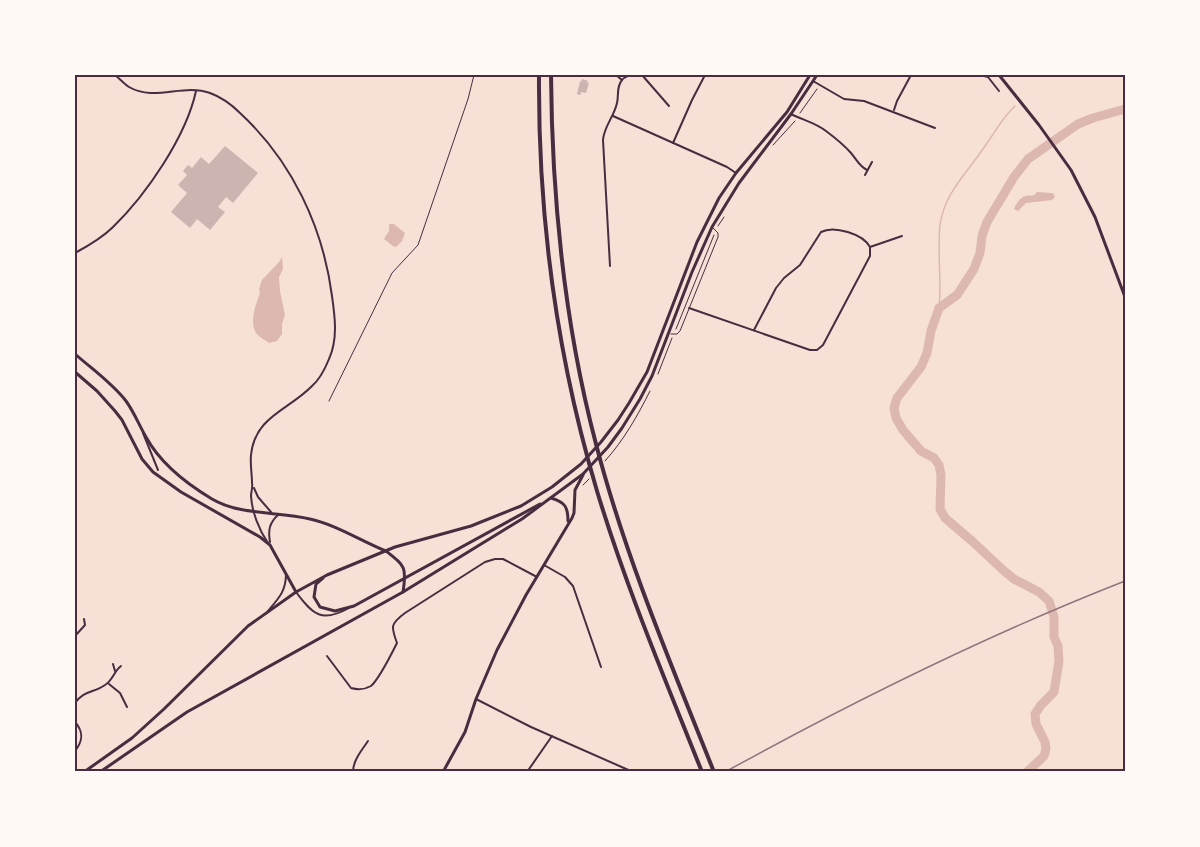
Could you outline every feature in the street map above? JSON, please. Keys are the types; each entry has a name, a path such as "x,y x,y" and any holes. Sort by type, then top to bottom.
{"highway":[{"path":"539,75 547,246 562,339 582,434 619,560 701,770"},
{"path":"551,75 553,163 559,248 591,426 608,488 656,624 714,772"}],"main road":[{"path":"84,772 132,738 248,626 296,592 327,575 395,547 471,526 521,506 581,464 618,420 647,372 697,242 715,205 735,173 786,112 810,75"},
{"path":"443,772 465,732 497,650 574,513 575,490 584,474 622,428 652,376 712,227 739,183 817,75"},
{"path":"999,75 1071,170 1095,218 1125,297"},
{"path":"75,354 124,399 146,438 162,459 190,484 220,503 231,507 271,512 328,524 386,551 400,562 404,569 403,592"},
{"path":"75,372 115,411 142,459 153,472 181,492 249,530 270,545 296,592"},
{"path":"100,772 187,712 403,592 522,519 584,474"},
{"path":"327,575 316,584 314,597 320,607 334,611 354,606 549,499 561,501 568,513 568,523"}],"street":[{"path":"115,75 130,87 144,92 196,90 209,92 227,102 258,130 283,162 308,208 319,235 330,279 335,328 330,357 312,387 270,418 259,430 251,456 253,485 251,496 254,511 262,533 270,545"},
{"path":"616,75 622,80"},
{"path":"610,266 603,140 604,131 618,102 618,89 622,80 631,75"},
{"path":"642,75 669,106"},
{"path":"673,143 705,75"},
{"path":"894,112 897,101 911,75"},
{"path":"980,75 988,77 999,91"},
{"path":"988,77 992,75"},
{"path":"813,81 844,99 864,101 935,128"},
{"path":"75,253 111,228 128,212 147,187 182,129 192,107 196,90"},
{"path":"791,114 806,122 817,124 867,170"},
{"path":"612,116 727,167 735,173"},
{"path":"865,175 872,162"},
{"path":"688,308 810,350 817,350 870,256 867,241 830,228 821,232 800,265 776,288 754,330"},
{"path":"870,247 902,236"},
{"path":"142,430 158,470"},
{"path":"253,485 258,497 271,512"},
{"path":"270,545 268,533 270,526 272,520 279,514"},
{"path":"327,656 351,688 360,690 371,686 398,643 392,630 395,621 405,613 484,562 495,559 507,561 537,577"},
{"path":"544,566 565,577 573,586 601,667"},
{"path":"267,613 282,594 286,584 286,572"},
{"path":"296,592 309,609 318,615 336,615 354,606"},
{"path":"75,636 84,625 84,619"},
{"path":"84,625 89,627"},
{"path":"113,664 115,670"},
{"path":"75,703 89,691 108,683 115,670 121,666"},
{"path":"108,683 120,693 127,707"},
{"path":"476,699 632,772"},
{"path":"75,722 82,735 75,752"},
{"path":"527,772 552,736"},
{"path":"353,772 357,757 368,741"}],"lane":[{"path":"669,334 679,333 718,237 718,233 712,227"}],"path":[{"path":"329,401 392,273 418,245 468,99 474,75"}],"shaded area":[{"path":"1037,192 1053,193 1055,197 1052,200 1026,203 1018,211 1014,209 1022,197 1034,195"},
{"path":"390,224 394,224 405,233 402,241 396,247 384,239"},
{"path":"282,257 283,269 279,277 285,315 282,334 277,341 269,343 254,329 254,313 262,280"}],"building":[{"path":"582,79 589,83 586,93 581,92 581,95 577,94"},
{"path":"225,146 258,173 233,203 226,197 218,207 225,212 210,230 197,219 190,228 171,212 187,193 178,185 187,175 183,171 188,165 192,168 201,157 209,164"}],"waterway":[{"path":"939,308 939,235 942,213 958,183 1002,120 1015,106"},
{"path":"1027,772 1044,756 1045,742 1036,724 1035,714 1054,692 1059,661 1058,646 1054,637 1054,617 1049,601 1039,592 1014,579 945,518 940,509 939,465 934,458 921,451 903,430 896,418 894,408 897,398 921,367 939,308 957,295 974,269 987,222 1014,177 1028,159 1078,124 1125,109"}],"railway":[{"path":"725,772 972,646 1125,581"}]}
